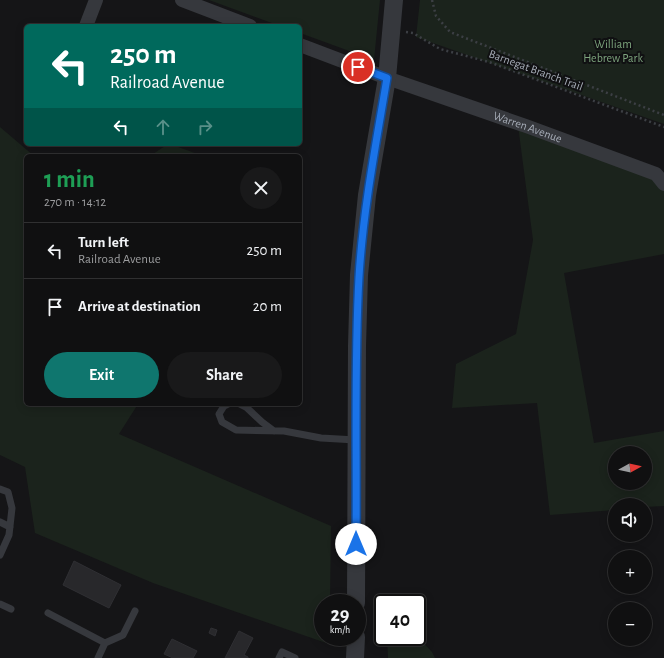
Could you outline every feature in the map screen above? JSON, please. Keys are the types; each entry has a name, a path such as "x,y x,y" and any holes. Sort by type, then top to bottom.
{"street":[{"path":"87,24 96,0"},
{"path":"182,0 245,24"},
{"path":"356,594 356,440 359,276 367,195 387,78 394,0"},
{"name":"Warren Avenue","path":"302,46 387,78 526,126 656,174 664,184"},
{"path":"356,646 356,658"}],"lane":[{"path":"224,406 219,414 222,422 236,430 284,431 321,438 356,440"},
{"path":"244,406 274,431"},
{"path":"0,488 8,492 12,508 9,535 0,555"},
{"path":"0,522 10,527"},
{"path":"0,604 11,609"},
{"path":"98,658 106,643 123,635 135,611"},
{"path":"48,613 106,643"},
{"path":"279,658 282,652 295,658"}],"path":[{"path":"432,0 436,16 450,32 664,115"},
{"name":"Barnegat Branch Trail","path":"403,32 413,33 440,49 489,62 664,127"}],"green space":[{"path":"209,0 380,0 374,60 302,34 302,24 275,24"},
{"name":"William Hebrew Park","path":"420,0 664,0 664,124 416,37"},
{"path":"517,118 664,173 664,254 564,273 594,443 664,431 664,506 652,507 652,498 608,498 608,511 550,515 537,403 452,408 456,364 516,334 533,240"},
{"path":"0,127 32,154 24,154 24,406 137,406 119,434 331,526 330,594 314,594 314,639 153,583 35,533 25,467 0,455"},
{"path":"165,146 176,146 198,154 153,154"},
{"path":"387,646 426,646 435,658 388,658"}],"building":[{"path":"74,561 121,585 109,608 63,585"},
{"path":"211,628 217,630 215,636 209,633"},
{"path":"239,631 253,638 244,655 248,658 225,658"},
{"path":"172,639 197,651 193,658 173,658 164,654"}],"route":[{"path":"356,544 357,346 359,276 367,195 387,78 358,67"}]}
